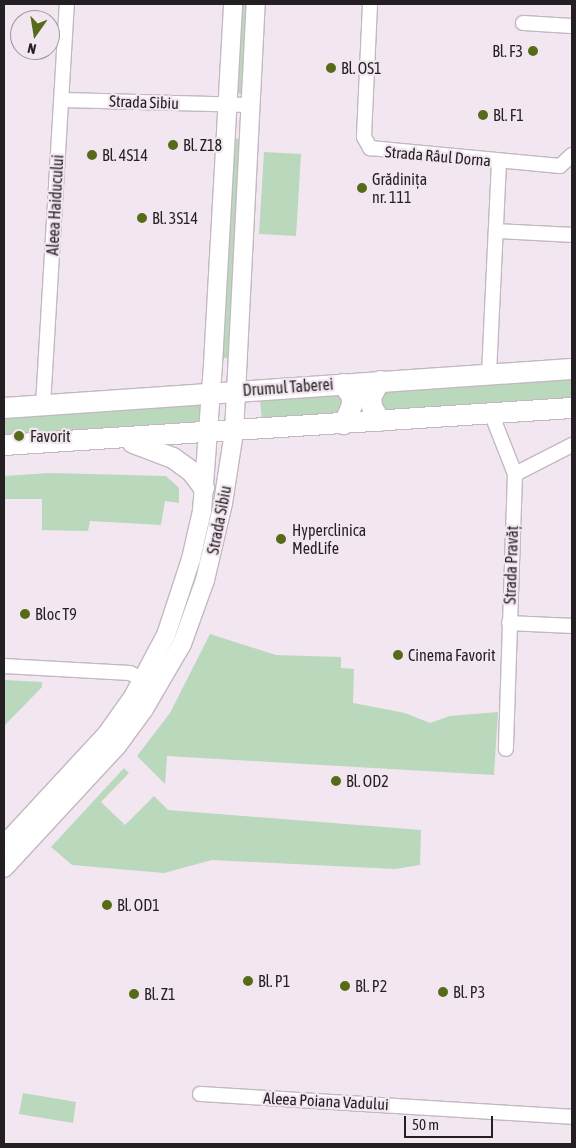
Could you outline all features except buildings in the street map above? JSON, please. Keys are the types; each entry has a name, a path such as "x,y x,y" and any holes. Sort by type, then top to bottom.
{"main road":[{"name":"Drumul Taberei","path":"4,408 572,368"},
{"path":"380,381 371,397 372,407 380,421"},
{"path":"342,384 352,397 352,405 344,424"},
{"path":"4,445 207,434 572,408"},
{"path":"119,439 173,458 192,472 204,488"}],"street":[{"name":"Aleea Haiducului","path":"43,405 68,4"},
{"name":"Strada Sibiu","path":"4,845 106,735 144,680 177,609 198,533 204,488 233,4"},
{"name":"Strada Sibiu","path":"4,868 117,746 169,670 206,580 223,503 234,432 256,4"},
{"name":"Strada Râul Dorna","path":"370,4 366,144 377,151 499,161 489,374"},
{"path":"523,23 572,26"},
{"name":"Strada Sibiu","path":"61,100 251,105"},
{"path":"499,161 560,166 572,155"},
{"path":"496,231 572,235"},
{"path":"491,413 515,474 572,445"},
{"name":"Strada Pravăț","path":"515,474 509,623 572,626"},
{"path":"506,749 509,623"},
{"path":"4,666 130,673 144,680"},
{"name":"Aleea Poiana Vadului","path":"200,1094 572,1116"}],"green space":[{"path":"240,4 250,4 241,95 236,91"},
{"path":"233,139 243,139 232,358 222,358"},
{"path":"264,152 301,154 296,236 259,234"},
{"path":"572,377 572,400 390,413 383,409 380,402 381,393 389,387"},
{"path":"334,393 341,397 342,404 336,415 262,422 260,399"},
{"path":"201,400 198,426 4,439 4,418"},
{"path":"50,473 166,476 179,488 179,503 165,501 161,525 90,521 88,531 42,530 42,499 4,499 4,476"},
{"path":"210,634 276,655 341,657 341,668 354,669 353,703 405,713 430,723 450,716 498,712 494,775 167,756 165,784 137,756 170,713"},
{"path":"4,680 42,682 42,687 4,726"},
{"path":"124,768 129,773 101,802 125,825 154,796 168,810 421,830 420,865 395,869 212,860 164,873 72,865 51,847"},
{"path":"23,1093 76,1102 73,1123 19,1114"}],"place":[{"name":"Bl. F3","path":"533,51"},
{"name":"Bl. OS1","path":"331,68"},
{"name":"Bl. F1","path":"483,115"},
{"name":"Bl. Z18","path":"173,145"},
{"name":"Bl. 4S14","path":"92,155"},
{"name":"Grădinița nr. 111","path":"362,188"},
{"name":"Bl. 3S14","path":"142,218"},
{"name":"Favorit","path":"19,436"},
{"name":"Hyperclinica MedLife","path":"281,539"},
{"name":"Bloc T9","path":"25,614"},
{"name":"Cinema Favorit","path":"398,655"},
{"name":"Bl. OD2","path":"336,781"},
{"name":"Bl. OD1","path":"107,905"},
{"name":"Bl. P1","path":"248,981"},
{"name":"Bl. P2","path":"345,986"},
{"name":"Bl. P3","path":"443,992"},
{"name":"Bl. Z1","path":"134,994"}]}
